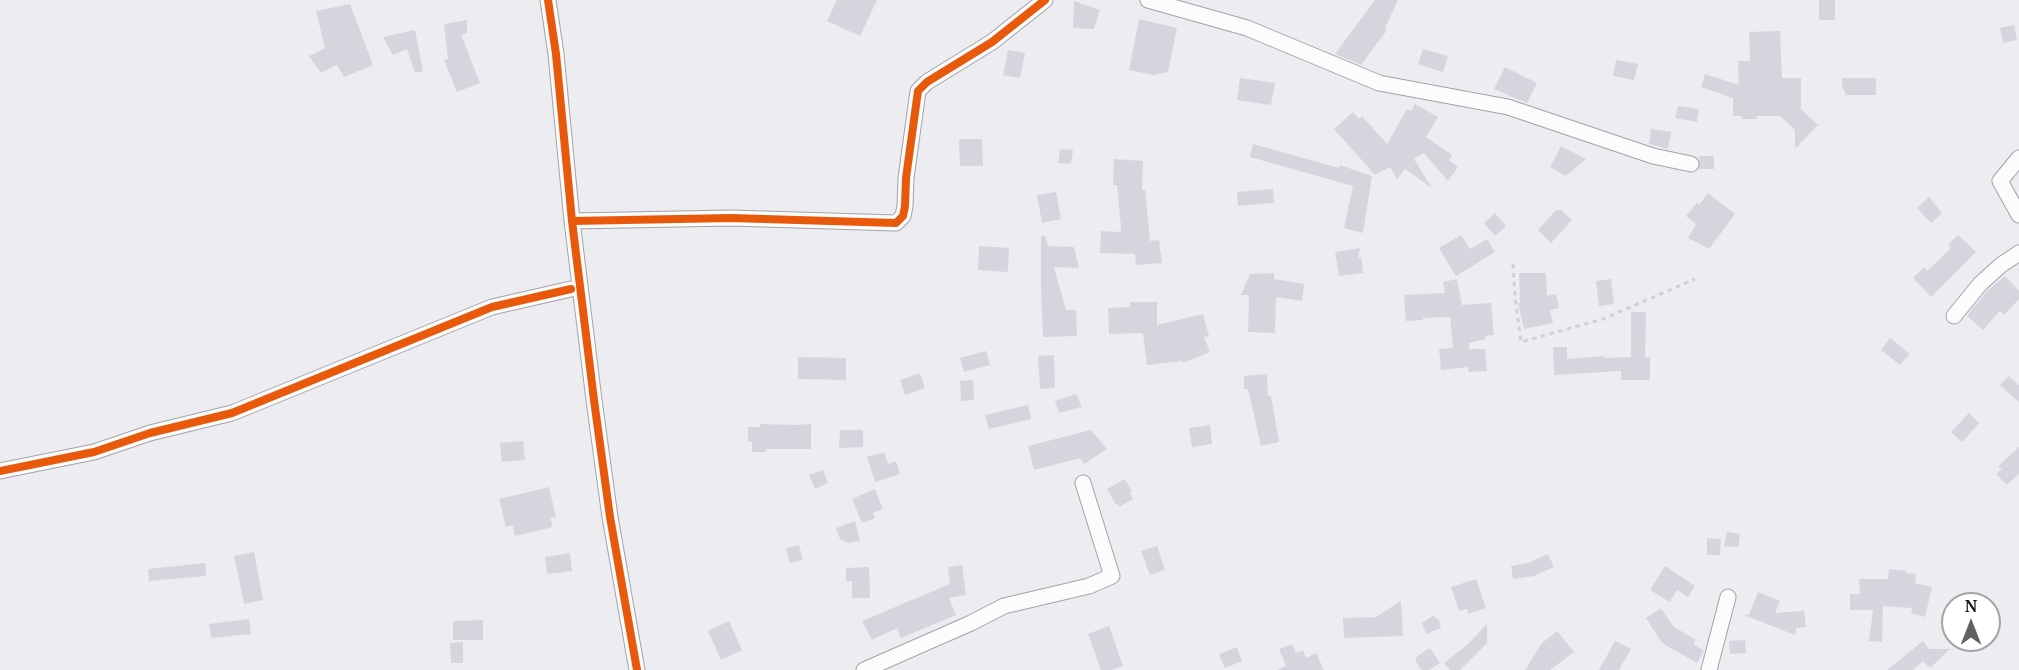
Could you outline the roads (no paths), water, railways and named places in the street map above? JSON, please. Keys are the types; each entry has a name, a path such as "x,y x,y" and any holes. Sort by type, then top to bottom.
{"street":[{"path":"548,0 556,54 572,221 610,517 637,670"},
{"path":"572,221 731,218 896,222 903,216 905,206 906,178 918,91 927,82 992,42 1045,0"},
{"path":"1148,0 1247,28 1379,83 1508,107 1653,156 1691,164"},
{"path":"2019,158 2000,181 2019,214"},
{"path":"1954,316 1980,284 2001,265 2019,253"},
{"path":"0,471 94,452 150,433 232,413 492,308 571,289"},
{"path":"864,670 1004,606 1089,586 1112,576 1083,483"},
{"path":"1709,670 1728,597"}]}
